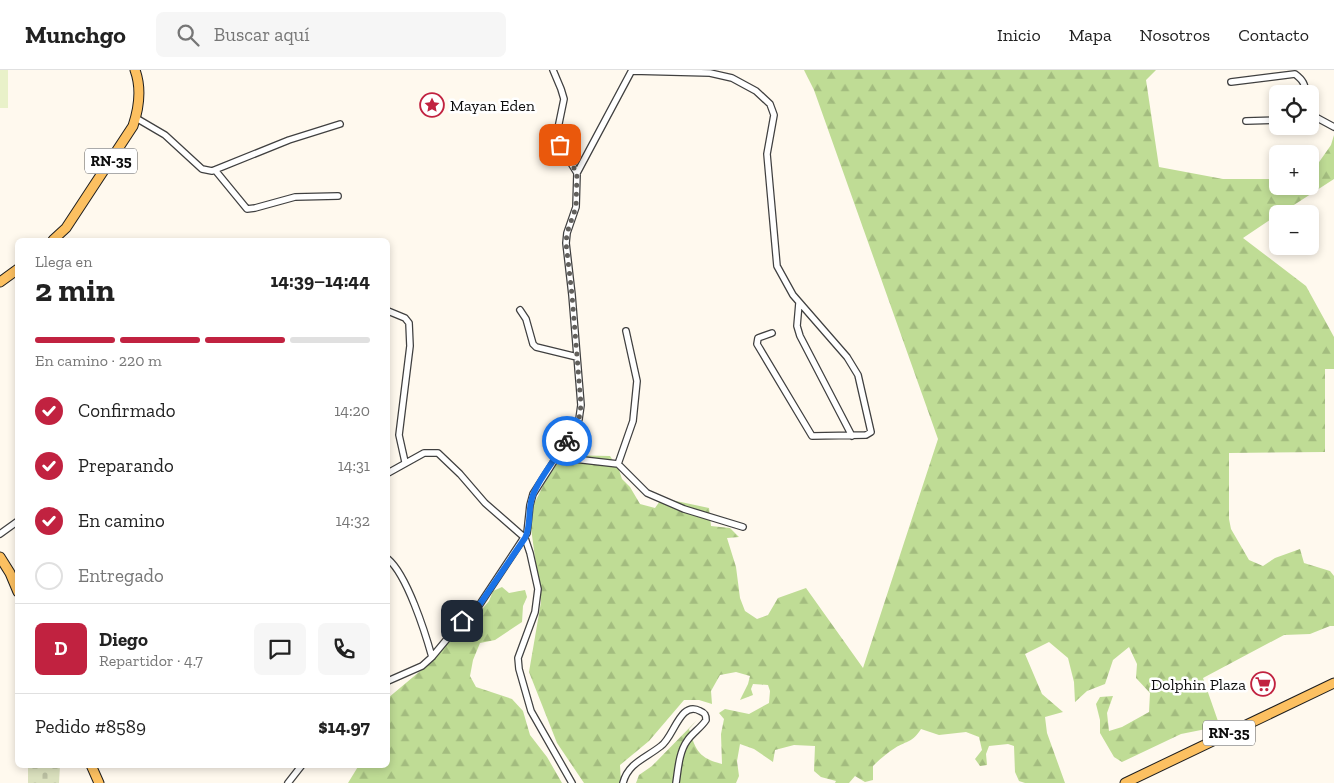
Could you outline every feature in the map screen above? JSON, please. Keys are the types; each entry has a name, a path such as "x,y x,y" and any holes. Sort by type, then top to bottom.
{"main road":[{"name":"RN-35","path":"55,238 66,228 133,126 140,96 135,70"},
{"path":"0,282 15,271"},
{"path":"0,557 10,572 15,584"},
{"name":"RN-35","path":"1124,783 1334,683"},
{"path":"92,768 99,783"}],"street":[{"path":"553,70 564,99 557,133 560,145 577,173"},
{"path":"390,680 422,666 462,621 480,604 525,538 529,527 530,505 533,494 579,419 581,405 566,243 567,233 576,207 577,173 632,70 710,73 724,76 756,90 770,104 774,115 767,154 778,266 799,303 848,357 858,375 871,432 866,436 812,436 757,344 758,338 772,332"},
{"path":"1231,82 1295,74 1304,85"},
{"path":"136,118 165,135 202,169 212,171 289,140 340,124"},
{"path":"1319,119 1334,127"},
{"path":"1246,121 1269,120"},
{"path":"215,170 246,209 295,197 338,196"},
{"path":"799,303 798,326 800,336 852,436"},
{"path":"520,310 526,319 533,344 536,347 577,357"},
{"path":"390,312 405,318 409,323 410,346 399,435 405,462"},
{"path":"390,317 395,313"},
{"path":"618,464 633,421 637,381 626,331"},
{"path":"390,471 424,453 438,453 460,474 485,504 525,538 538,589 535,612 518,658 519,669 531,711 572,783"},
{"path":"556,457 618,464 648,493 684,509 743,527"},
{"path":"0,534 15,523"},
{"path":"390,561 403,580 424,629 432,657"},
{"path":"623,783 625,773 632,765 666,742 683,713 688,709 697,709 703,712 706,720 687,740 684,746 678,765 676,783"},
{"path":"288,783 300,768"}],"green space":[{"path":"0,70 8,70 8,108 0,108"},
{"path":"804,70 1156,70 1146,80 1159,167 1223,179 1269,179 1269,195 1309,195 1294,205 1269,205 1269,220 1243,238 1306,286 1334,337 1334,369 1325,369 1325,452 1229,453 1229,519 1231,529 1249,560 1263,566 1275,558 1300,549 1304,563 1330,571 1334,576 1334,626 1310,634 1284,635 1203,678 1219,724 1211,728 1181,734 1122,762 1114,757 1100,733 1100,720 1096,704 1100,697 1113,696 1107,713 1109,731 1122,727 1149,712 1150,693 1136,678 1137,664 1129,647 1113,660 1105,684 1087,691 1075,702 1074,682 1068,658 1049,642 1025,654 1042,694 1063,712 1045,717 1047,733 1065,783 1025,783 1019,781 1015,772 1014,746 1008,744 989,746 986,754 987,765 980,766 975,759 982,750 979,737 966,732 939,735 921,729 912,739 899,745 876,763 873,766 873,780 865,782 855,776 849,783 835,783 836,781 821,777 814,771 815,746 794,745 775,750 773,762 754,749 740,744 737,761 739,776 736,783 636,783 639,775 652,766 697,720 689,729 696,748 703,756 722,764 721,734 724,719 719,713 725,709 749,714 769,703 770,691 768,685 753,684 751,689 753,695 740,700 750,676 736,672 720,675 711,691 712,704 699,700 684,700 649,741 620,765 621,783 584,783 557,743 529,672 541,602 531,528 534,504 544,484 563,455 610,456 619,470 622,479 630,487 640,504 655,508 662,498 709,508 711,526 730,528 739,537 727,538 736,567 740,598 745,611 757,619 768,615 778,598 806,588 863,668 938,439 814,90"},
{"path":"1334,135 1334,179 1319,189 1319,162 1331,145"},
{"path":"502,587 509,593 525,590 527,597 523,606 522,622 495,640 480,643 473,660 470,676 476,687 512,699 523,711 530,735 547,757 562,783 348,783 357,768 390,768 390,696 425,667 436,652 478,614 489,601 493,591"},
{"path":"28,768 60,768 59,783 28,783"}],"way so far":[{"path":"560,145 577,173 576,207 567,233 566,243 581,405 579,419 567,441"}],"place":[{"name":"Mayan Eden","path":"432,105"},
{"name":"Dolphin Plaza","path":"1263,684"}],"route":[{"path":"462,621 480,604 528,533 530,505 533,494 567,441"}]}
